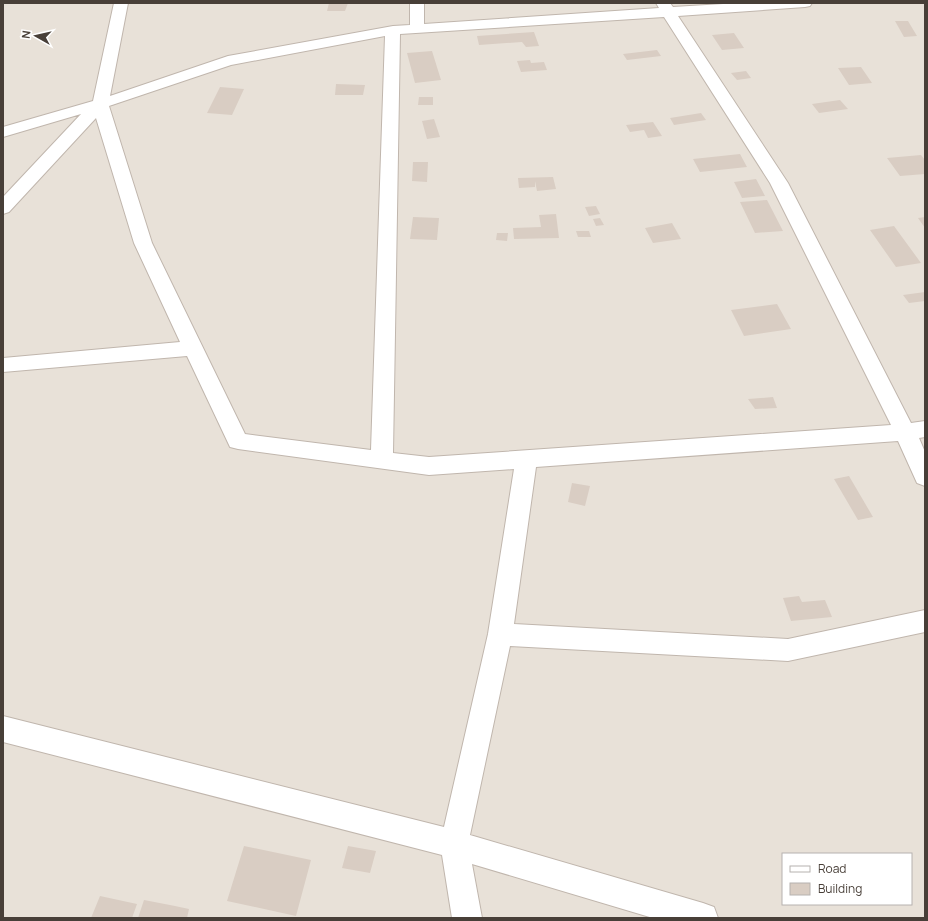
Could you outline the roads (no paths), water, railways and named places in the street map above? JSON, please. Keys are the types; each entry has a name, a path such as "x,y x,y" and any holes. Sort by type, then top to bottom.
{"street":[{"path":"121,3 100,104 143,243 238,441 429,466 905,432 925,429"},
{"path":"417,3 417,29"},
{"path":"3,132 100,104 228,61 393,30 666,8 806,3"},
{"path":"666,8 779,183 905,432 925,477"},
{"path":"382,460 393,30"},
{"path":"3,208 100,104"},
{"path":"3,365 193,348"},
{"path":"467,918 454,844 500,634 526,459"},
{"path":"500,634 788,650 925,621"},
{"path":"3,729 454,844 703,918"}]}
